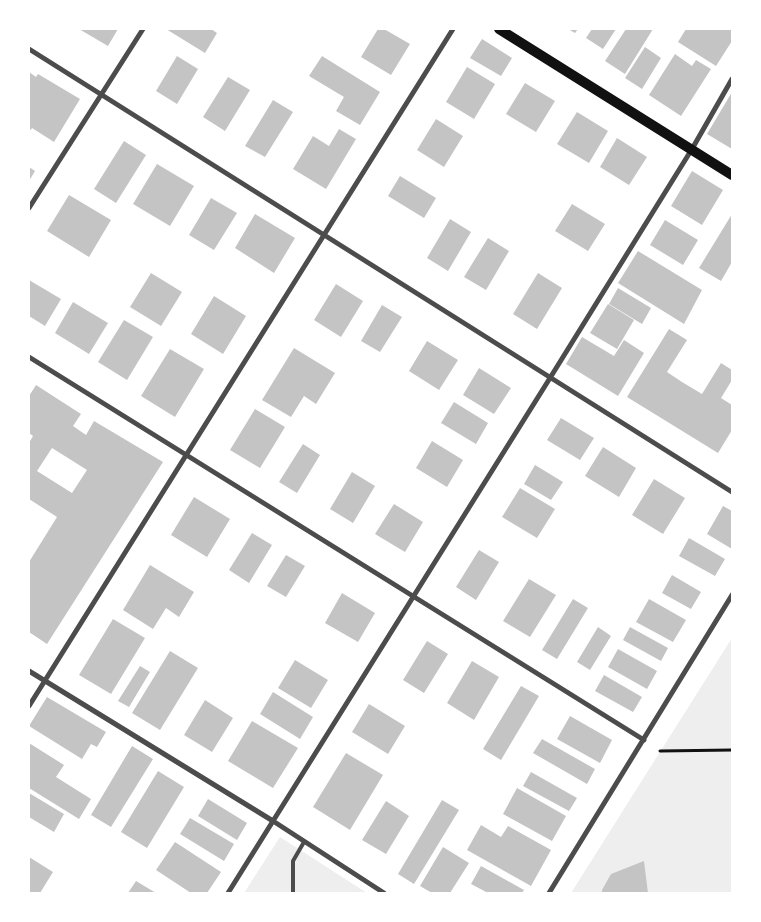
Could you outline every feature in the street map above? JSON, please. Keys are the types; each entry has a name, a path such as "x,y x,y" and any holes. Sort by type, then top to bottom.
{"main road":[{"path":"499,29 732,175"}],"street":[{"path":"29,208 143,29"},
{"path":"29,706 453,29"},
{"path":"29,49 732,492"},
{"path":"228,893 692,149 732,79"},
{"path":"29,357 644,740"},
{"path":"549,893 732,595"},
{"path":"29,671 384,893"}],"lane":[{"path":"292,893 293,861 304,842"}],"path":[{"path":"660,751 732,750"}],"shaded area":[{"path":"732,638 732,893 571,893 653,763"},
{"path":"280,837 367,893 244,893"}],"building":[{"path":"79,29 118,29 108,46"},
{"path":"166,29 211,29 217,33 205,53"},
{"path":"378,29 384,29 410,44 391,75 361,57"},
{"path":"568,29 578,29 575,33"},
{"path":"592,29 616,29 603,49 586,38"},
{"path":"626,29 653,29 625,74 605,61"},
{"path":"686,29 732,29 732,41 716,66 678,42"},
{"path":"482,39 512,58 501,76 470,58"},
{"path":"645,47 661,58 642,89 625,78"},
{"path":"675,54 692,66 696,60 711,69 681,116 649,95"},
{"path":"177,56 198,69 177,104 156,91"},
{"path":"322,56 380,92 360,125 336,111 344,97 309,76"},
{"path":"467,67 495,84 474,119 446,102"},
{"path":"29,72 36,77 38,74 80,99 54,142 29,128"},
{"path":"228,77 250,90 225,131 203,117"},
{"path":"525,83 555,101 536,132 506,114"},
{"path":"732,92 732,149 707,134"},
{"path":"273,100 293,112 265,157 245,146"},
{"path":"577,112 608,131 589,163 557,144"},
{"path":"436,119 463,136 444,167 417,150"},
{"path":"339,129 356,139 326,189 293,169 313,136 329,146"},
{"path":"617,138 647,157 629,185 600,167"},
{"path":"124,141 146,155 116,203 94,189"},
{"path":"157,164 194,186 170,226 133,204"},
{"path":"29,167 35,171 29,181"},
{"path":"692,171 723,190 702,225 671,206"},
{"path":"400,176 436,198 424,218 388,196"},
{"path":"69,195 111,220 89,257 47,231"},
{"path":"211,198 237,213 214,250 189,235"},
{"path":"572,204 605,224 588,251 555,231"},
{"path":"255,214 295,238 274,273 235,248"},
{"path":"732,214 732,262 721,281 699,268"},
{"path":"450,219 471,232 448,271 427,258"},
{"path":"665,220 698,240 683,265 650,245"},
{"path":"488,238 509,251 486,290 464,277"},
{"path":"638,251 702,290 684,324 618,283"},
{"path":"151,273 182,292 161,326 130,307"},
{"path":"538,273 562,288 537,329 513,314"},
{"path":"29,280 61,299 45,326 29,316"},
{"path":"336,284 363,301 341,337 314,320"},
{"path":"618,288 651,308 642,324 609,304"},
{"path":"214,296 246,316 223,354 191,334"},
{"path":"73,302 108,323 89,354 55,333"},
{"path":"608,304 634,320 617,349 590,333"},
{"path":"382,305 402,317 380,352 361,341"},
{"path":"124,320 153,337 127,380 98,362"},
{"path":"669,329 687,340 667,372 682,382 702,394 721,363 732,370 732,380 721,398 732,405 732,430 718,453 627,397"},
{"path":"582,337 614,356 624,340 644,353 618,396 566,364"},
{"path":"427,341 458,360 439,390 409,371"},
{"path":"294,348 335,373 316,404 304,396 291,417 262,400"},
{"path":"170,349 204,369 175,417 141,396"},
{"path":"479,368 511,388 494,414 463,395"},
{"path":"36,385 81,414 73,426 86,435 94,421 163,462 47,644 29,632 29,562 57,517 29,499 29,443 33,436 29,433 29,396","holes":["52,448 87,470 72,493 37,471"]},
{"path":"454,402 488,423 476,444 441,423"},
{"path":"255,409 285,427 260,468 230,450"},
{"path":"561,418 594,438 580,460 547,440"},
{"path":"432,441 463,460 447,487 416,468"},
{"path":"303,444 320,455 297,493 279,482"},
{"path":"603,447 636,468 619,497 585,476"},
{"path":"535,465 563,482 551,500 524,484"},
{"path":"352,472 375,486 353,523 330,509"},
{"path":"654,479 685,498 663,534 632,515"},
{"path":"520,488 555,509 537,538 502,517"},
{"path":"194,497 230,519 207,557 171,535"},
{"path":"394,504 423,522 405,552 375,534"},
{"path":"723,506 732,511 732,549 707,534"},
{"path":"252,533 272,545 249,583 229,570"},
{"path":"689,538 725,559 715,576 679,556"},
{"path":"479,550 499,562 476,600 456,587"},
{"path":"286,555 305,566 286,597 267,586"},
{"path":"150,565 194,592 179,617 166,608 153,629 123,610"},
{"path":"672,575 701,592 691,609 662,593"},
{"path":"529,579 556,595 530,637 503,621"},
{"path":"342,593 375,613 358,642 325,623"},
{"path":"573,599 588,608 557,659 542,650"},
{"path":"649,599 686,620 673,642 636,622"},
{"path":"113,619 145,638 111,694 79,675"},
{"path":"598,627 611,636 590,670 577,662"},
{"path":"630,627 668,648 661,661 623,640"},
{"path":"427,641 448,654 424,693 403,680"},
{"path":"618,649 657,671 647,689 608,667"},
{"path":"170,651 198,668 160,730 132,713"},
{"path":"295,660 328,680 311,708 278,688"},
{"path":"472,661 499,677 474,720 447,703"},
{"path":"140,666 150,672 129,707 118,701"},
{"path":"604,675 642,697 633,712 595,691"},
{"path":"521,686 539,696 501,760 483,749"},
{"path":"273,692 313,717 300,739 260,714"},
{"path":"47,697 106,732 97,747 91,744 82,759 29,726"},
{"path":"205,700 233,718 212,752 184,735"},
{"path":"369,704 405,726 388,754 352,732"},
{"path":"570,716 612,740 600,763 557,739"},
{"path":"252,721 298,748 273,788 228,761"},
{"path":"542,739 595,769 587,784 533,753"},
{"path":"29,743 64,765 56,777 91,799 79,819 29,788"},
{"path":"132,746 153,759 111,827 91,815"},
{"path":"346,753 383,775 350,830 313,807"},
{"path":"158,771 184,787 147,848 121,832"},
{"path":"531,772 577,798 569,811 523,786"},
{"path":"517,788 566,816 552,841 503,814"},
{"path":"29,793 64,814 54,832 29,817"},
{"path":"208,799 247,823 237,840 198,816"},
{"path":"442,800 459,810 414,884 398,874"},
{"path":"386,801 409,816 386,854 362,840"},
{"path":"190,818 234,844 224,861 180,834"},
{"path":"481,825 501,837 508,826 551,850 531,886 467,850"},
{"path":"175,842 221,872 207,893 191,893 156,870"},
{"path":"443,847 469,863 450,893 432,893 420,886"},
{"path":"29,857 53,872 40,893 29,893"},
{"path":"644,861 648,893 602,893 611,874"},
{"path":"481,866 524,890 522,893 488,893 471,884"},
{"path":"136,881 156,893 128,893"}]}
